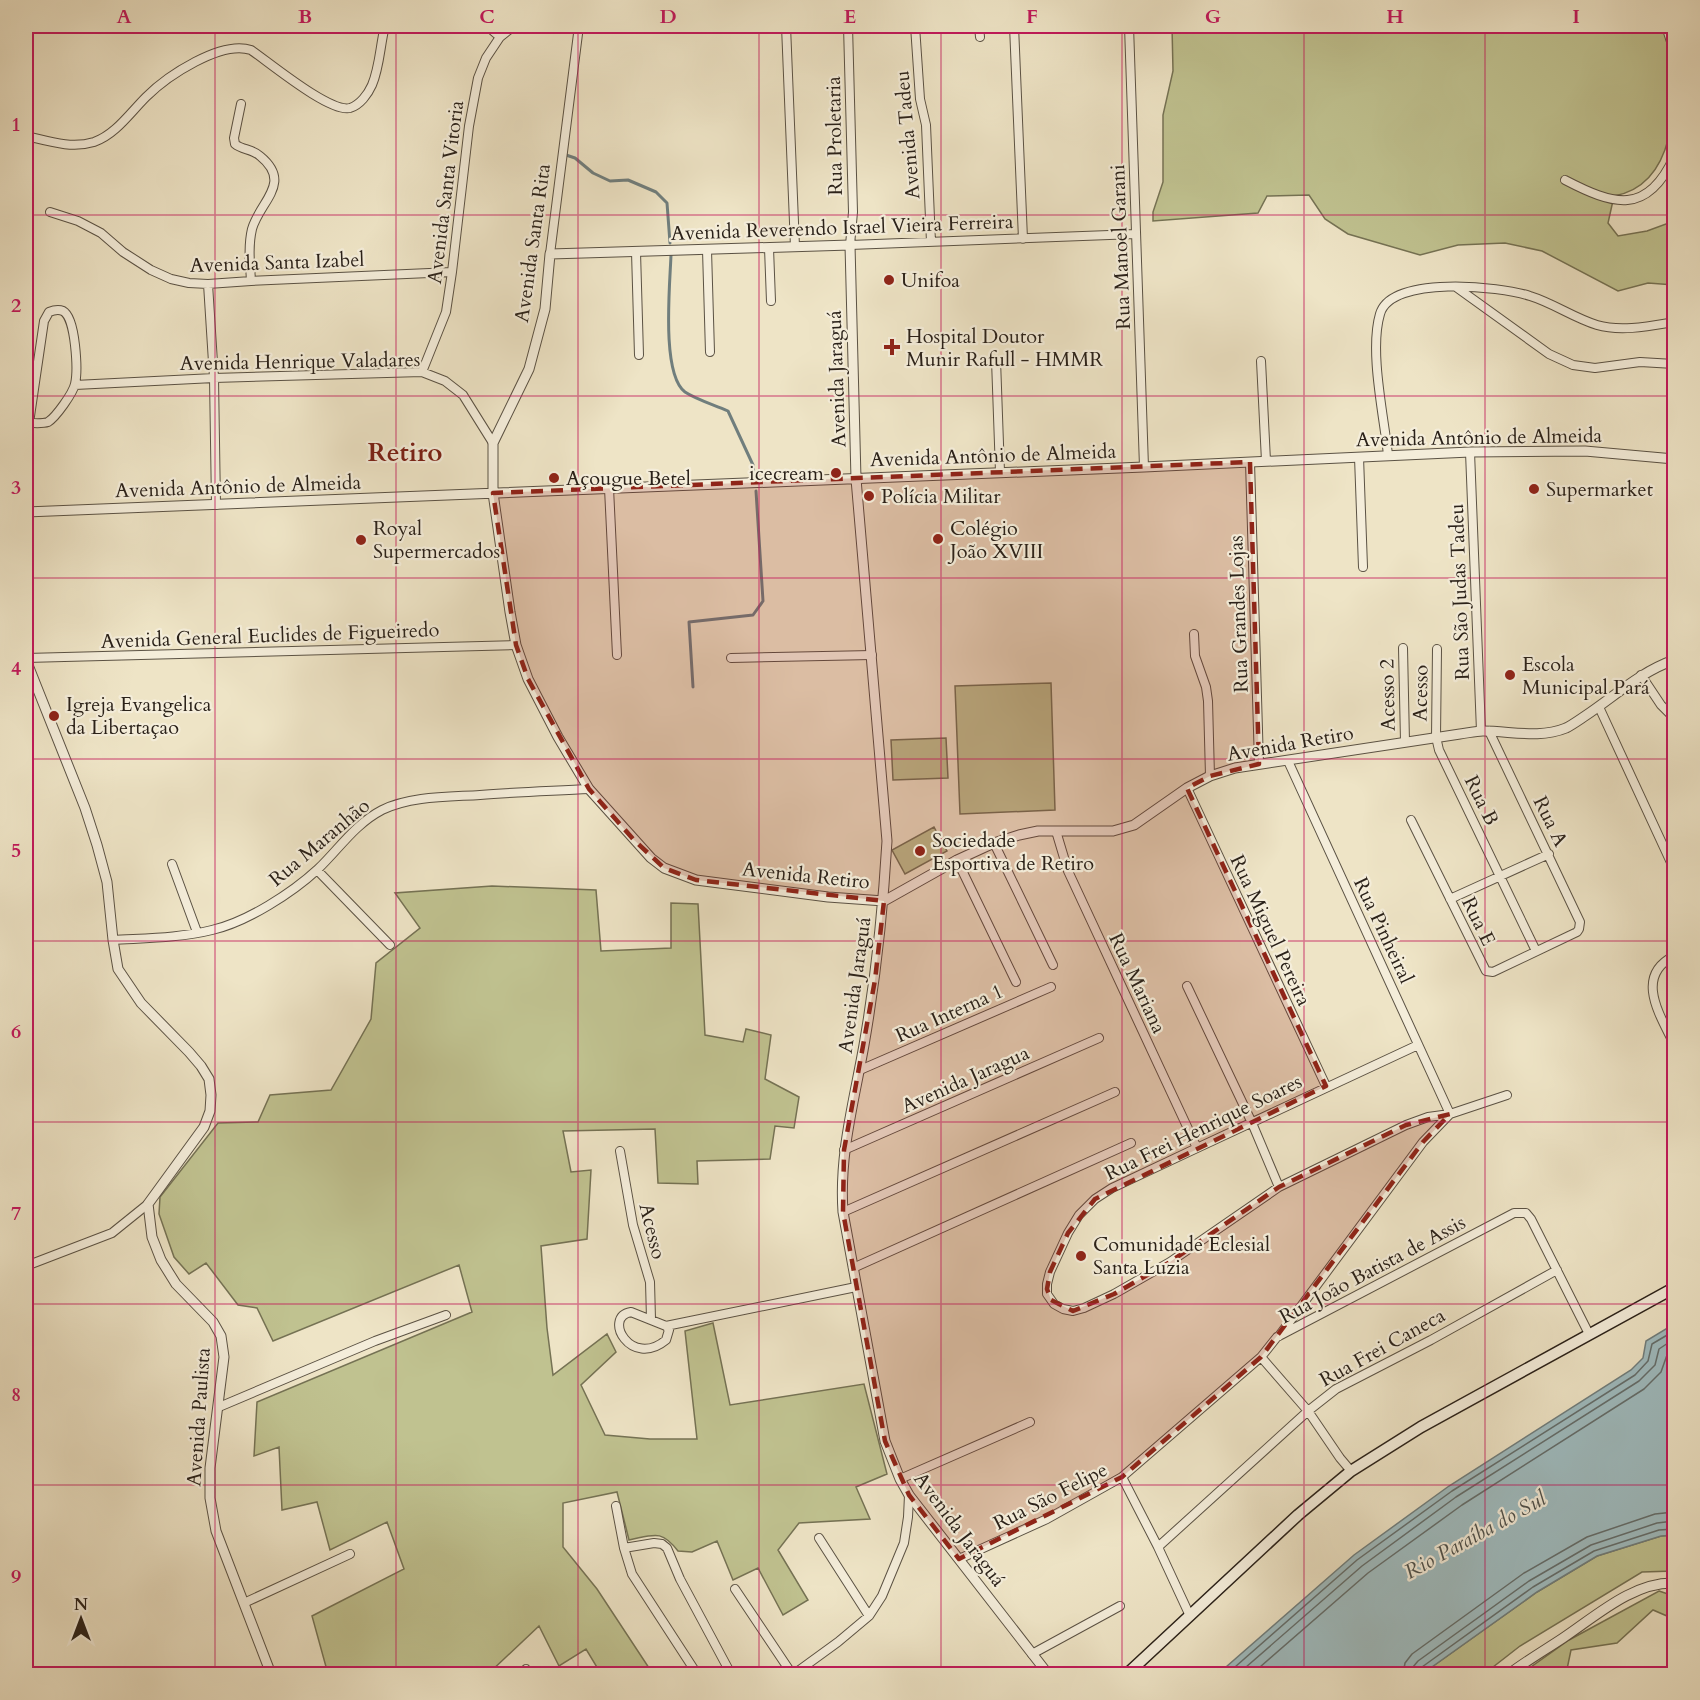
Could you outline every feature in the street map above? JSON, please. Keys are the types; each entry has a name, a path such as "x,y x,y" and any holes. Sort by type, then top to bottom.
{"main road":[{"path":"1127,1674 1298,1515 1351,1471 1421,1427 1674,1288"}],"street":[{"path":"26,136 68,145 81,145 100,139 178,71 213,55 238,47 251,50 333,106 350,108 358,104 371,88 385,26"},
{"path":"487,26 500,36"},
{"name":"Avenida Santa Vitoria","path":"422,372 446,312 474,96 486,58 500,36 514,26"},
{"name":"Avenida Santa Rita","path":"493,493 493,443 529,369 545,309 579,26"},
{"path":"786,26 795,247"},
{"name":"Rua Proletaria","path":"848,26 853,212 850,245"},
{"name":"Avenida Tadeu","path":"915,26 920,99 926,125 931,242"},
{"path":"979,26 980,37"},
{"path":"1014,26 1023,239"},
{"name":"Rua Manoel Garani","path":"1129,26 1144,467"},
{"path":"1666,26 1674,51"},
{"path":"241,104 234,138 235,144 260,156 270,169 275,183 252,227 251,281"},
{"path":"1565,180 1597,196 1618,201 1634,200 1653,189 1674,157"},
{"name":"Avenida Santa Izabel","path":"50,212 78,221 101,233 123,252 151,270 171,279 208,284 452,272"},
{"name":"Avenida Reverendo Israel Vieira Ferreira","path":"550,254 1136,234"},
{"name":"Avenida Jaraguá","path":"850,245 856,479 887,841 884,901 875,980 844,1150 841,1184 843,1212 885,1441 900,1479 909,1495 1048,1674"},
{"path":"769,248 771,301"},
{"path":"707,250 710,352"},
{"path":"636,252 639,356"},
{"path":"208,284 214,378 216,505"},
{"path":"1455,287 1549,354 1573,365 1595,368 1640,362 1674,364"},
{"path":"1388,455 1376,353 1376,330 1381,311 1390,299 1408,291 1455,287 1506,290 1530,296 1597,325 1617,328 1674,322"},
{"path":"26,433 44,321 49,312 57,310 68,316 74,336 75,385 61,409 50,420 29,423"},
{"path":"996,360 1000,472"},
{"path":"1261,361 1266,461"},
{"name":"Avenida Henrique Valadares","path":"75,385 422,372 445,381 463,395 493,443"},
{"name":"Avenida Antônio de Almeida","path":"26,512 1470,452 1585,451 1674,459"},
{"name":"Rua São Judas Tadeu","path":"1470,452 1485,731"},
{"path":"1359,457 1363,567"},
{"name":"Rua Grandes Lojas","path":"1250,462 1259,764"},
{"path":"609,488 617,655"},
{"name":"Avenida Retiro","path":"493,493 516,645 528,679 558,737 589,789 651,858 664,868 696,880 756,889 884,901 957,860 994,843 1019,835 1056,831 1092,832 1124,828 1147,817 1187,788 1210,776 1235,768 1485,731 1529,735 1566,728 1599,707 1641,675 1674,660"},
{"path":"1194,634 1195,656 1206,687 1208,701 1210,776"},
{"name":"Avenida General Euclides de Figueiredo","path":"26,659 516,645"},
{"name":"Acesso 2","path":"1403,648 1405,742"},
{"name":"Acesso","path":"1436,737 1437,649"},
{"path":"731,658 872,655"},
{"path":"26,659 98,845 109,893 112,939 118,969 141,1003 201,1066 209,1079 211,1095 210,1111 204,1127 148,1204 112,1233 26,1266"},
{"path":"1641,675 1674,718"},
{"path":"1599,707 1674,869"},
{"name":"Rua A","path":"1485,731 1549,854 1580,925"},
{"name":"Rua B","path":"1436,737 1439,750 1536,951"},
{"name":"Rua Pinheiral","path":"1288,761 1450,1114"},
{"name":"Rua Miguel Pereira","path":"1187,788 1326,1086"},
{"name":"Rua Maranhão","path":"112,939 197,932 232,924 288,892 318,870 359,825 393,806 421,799 451,796 589,789"},
{"name":"Rua E","path":"1411,820 1486,972 1493,972 1577,932 1580,925"},
{"name":"Rua Mariana","path":"1056,831 1068,871 1197,1148"},
{"path":"994,843 1053,965"},
{"path":"1450,899 1549,854"},
{"path":"957,860 1016,982"},
{"path":"172,864 197,932"},
{"path":"318,870 390,945"},
{"path":"1674,956 1660,965 1653,982 1655,1003 1674,1044"},
{"name":"Rua Interna 1","path":"860,1070 1051,987"},
{"path":"1187,987 1252,1123 1279,1187"},
{"name":"Avenida Jaragua","path":"844,1150 1100,1038"},
{"name":"Rua Frei Henrique Soares","path":"1419,1044 1112,1188 1095,1199 1079,1215 1068,1233 1047,1284 1047,1294 1054,1304 1064,1309 1073,1311 1084,1308 1114,1294 1170,1262 1279,1187 1406,1125 1428,1117 1450,1114 1508,1095"},
{"path":"843,1212 1115,1092"},
{"path":"1277,1337 1412,1156 1432,1131 1450,1114"},
{"path":"853,1268 1131,1143"},
{"name":"Acesso","path":"620,1151 633,1225 650,1282 651,1319"},
{"name":"Avenida Paulista","path":"148,1204 152,1237 161,1260 176,1284 213,1322 221,1336 224,1357 210,1468 210,1497 216,1531 271,1674"},
{"name":"Rua João Batista de Assis","path":"1122,1477 1261,1357 1277,1337 1514,1213 1526,1214 1531,1219 1588,1334"},
{"name":"Rua Frei Caneca","path":"1158,1547 1308,1411 1336,1389 1431,1340 1557,1270"},
{"path":"666,1326 856,1287"},
{"path":"631,1312 651,1319 666,1326 669,1330 666,1340 652,1349 640,1349 629,1344 620,1330 620,1317 631,1312"},
{"path":"219,1407 375,1341 446,1315"},
{"path":"1261,1357 1308,1411 1351,1471"},
{"path":"900,1479 1030,1422"},
{"path":"1122,1477 1190,1616"},
{"name":"Rua São Felipe","path":"959,1559 1047,1519 1122,1477"},
{"path":"735,1589 793,1674 838,1642 869,1616 882,1596 904,1543 909,1495"},
{"path":"616,1506 624,1548 632,1574 697,1674"},
{"path":"819,1538 869,1616"},
{"path":"624,1548 654,1543 668,1548 680,1579 731,1674"},
{"path":"244,1603 350,1554"},
{"path":"1509,1674 1612,1605 1645,1588 1674,1583"},
{"path":"1032,1654 1120,1606"}],"highlighted area":[{"path":"1250,462 1259,764 1210,776 1187,788 1326,1086 1095,1199 1068,1233 1050,1272 1047,1289 1051,1300 1073,1311 1114,1294 1170,1262 1279,1187 1406,1125 1450,1114 1423,1142 1261,1357 1122,1477 959,1559 909,1495 885,1441 843,1212 844,1150 875,980 884,901 696,880 664,868 633,839 589,789 528,679 516,645 493,493"}],"green space":[{"path":"1172,26 1674,26 1674,100 1665,151 1654,172 1637,187 1614,196 1608,223 1618,236 1647,231 1674,221 1674,285 1648,283 1618,291 1542,251 1505,243 1458,245 1420,255 1348,234 1325,219 1309,195 1267,196 1258,213 1153,221 1153,212 1163,182 1163,115 1173,71"},
{"path":"1051,683 1055,810 960,814 955,686"},
{"path":"946,738 948,778 893,780 891,740"},
{"name":"Sociedade Esportiva de Retiro","path":"934,827 947,851 905,874 892,850"},
{"path":"492,886 596,890 601,951 671,948 671,903 698,904 705,1035 743,1042 746,1029 771,1035 765,1079 799,1097 794,1128 775,1126 770,1159 697,1161 698,1184 658,1183 655,1129 563,1131 571,1172 591,1170 587,1239 541,1246 553,1375 607,1334 616,1352 581,1385 605,1435 650,1439 697,1439 685,1331 713,1323 730,1405 864,1384 887,1474 856,1487 870,1519 799,1523 778,1550 808,1600 783,1615 758,1568 733,1580 717,1541 692,1552 678,1551 667,1539 656,1535 629,1540 617,1492 563,1503 563,1547 597,1589 653,1674 601,1674 586,1649 559,1666 539,1626 488,1674 328,1674 312,1616 404,1569 387,1522 330,1550 317,1502 282,1510 279,1447 254,1456 257,1402 472,1312 459,1265 273,1341 257,1308 238,1305 206,1263 189,1274 174,1257 159,1214 160,1197 218,1123 258,1122 270,1095 331,1090 371,1019 376,963 420,928 395,893"},
{"path":"1674,1535 1674,1571 1642,1572 1520,1646 1484,1674 1422,1674 1537,1592 1597,1556 1661,1536"},
{"path":"1659,1591 1674,1596 1674,1619 1653,1610 1617,1643 1571,1650 1566,1674 1521,1674 1569,1640"}],"water":[{"name":"Rio Paraíba do Sul","path":"1674,1324 1674,1535 1661,1536 1597,1556 1537,1592 1422,1674 1218,1674 1354,1555 1449,1486 1631,1370 1643,1358 1646,1341"}],"waterway":[{"path":"566,155 575,158 593,173 610,181 628,180 656,192 667,203 670,243"},
{"path":"671,255 669,328 670,348 677,382 690,395 728,411 753,465 754,475"},
{"path":"693,687 689,622 753,615 763,601 756,491"}],"place":[{"name":"Unifoa","path":"889,280"},
{"name":"Hospital Doutor Munir Rafull - HMMR","path":"892,347"},
{"name":"icecream","path":"836,473"},
{"name":"Açougue Betel","path":"554,478"},
{"name":"Supermarket","path":"1534,489"},
{"name":"Polícia Militar","path":"869,496"},
{"name":"Colégio João XVIII","path":"938,539"},
{"name":"Royal Supermercados","path":"361,540"},
{"name":"Escola Municipal Pará","path":"1510,675"},
{"name":"Igreja Evangelica da Libertaçao","path":"54,716"},
{"name":"Sociedade Esportiva de Retiro","path":"920,851"},
{"name":"Comunidade Eclesial Santa Luzia","path":"1081,1256"}],"district":[{"name":"Retiro","path":"405,452"}]}
